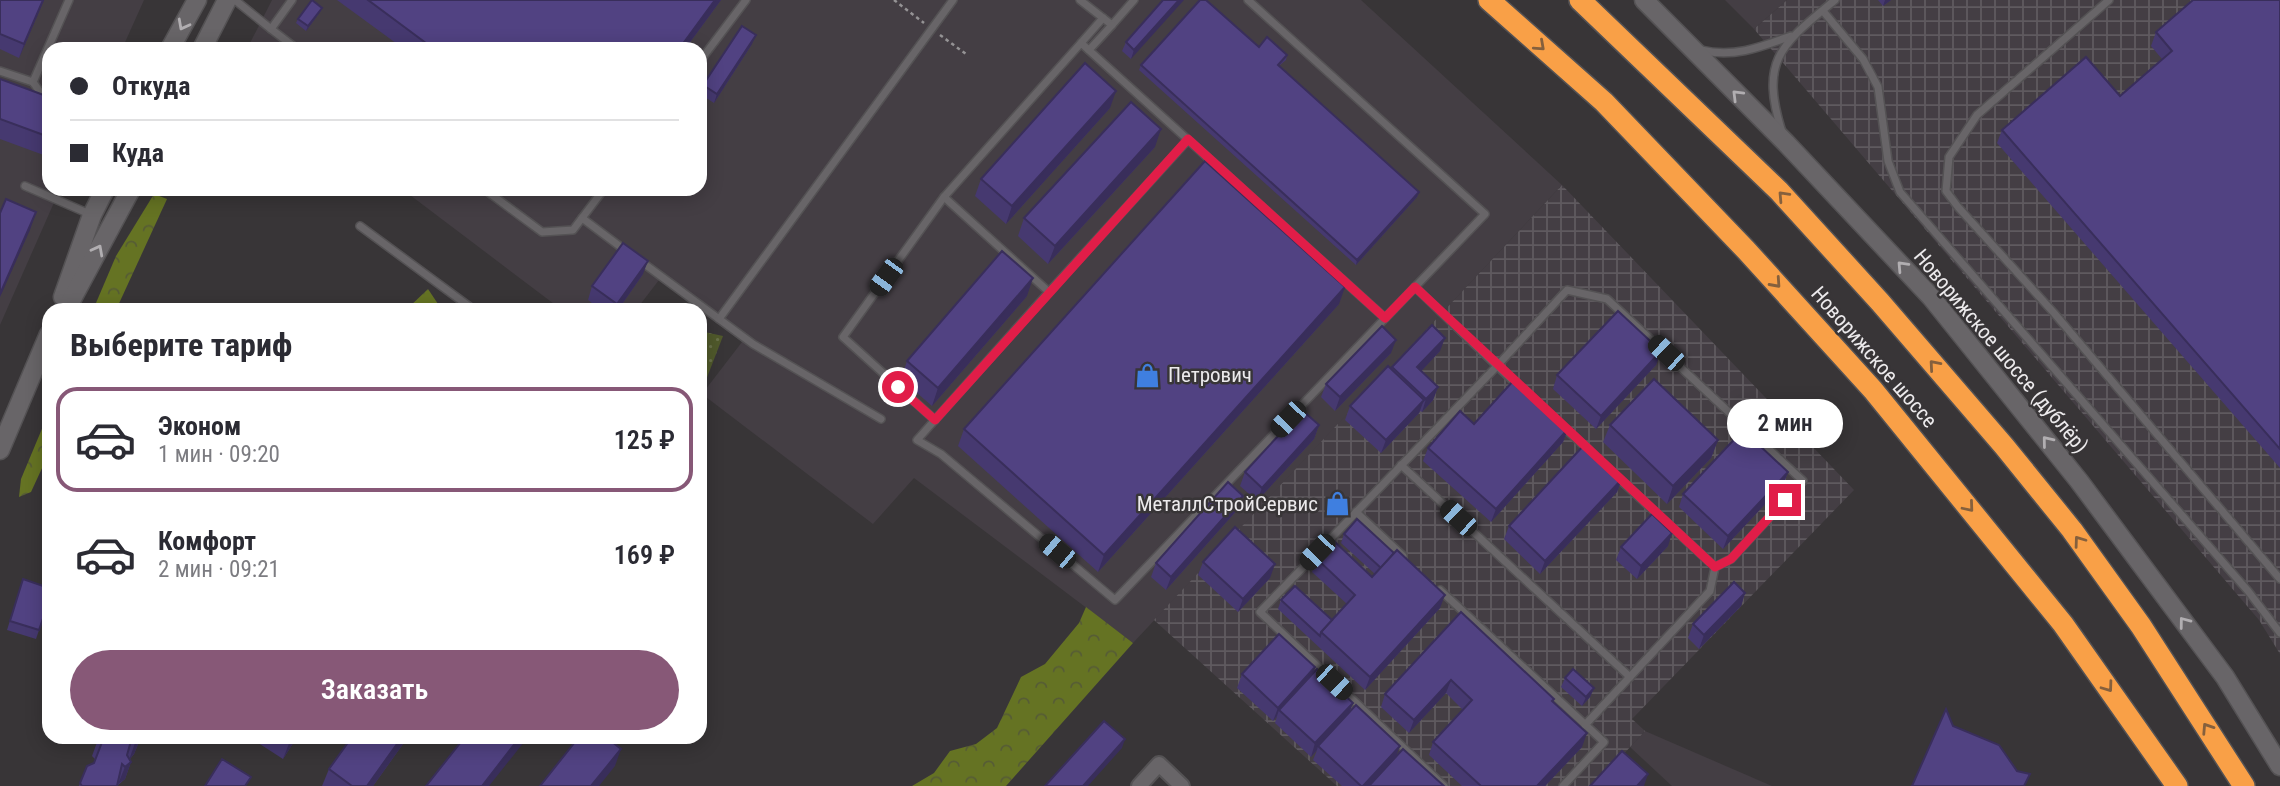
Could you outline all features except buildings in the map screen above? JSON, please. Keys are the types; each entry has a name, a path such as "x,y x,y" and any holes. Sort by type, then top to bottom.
{"highway":[{"name":"Новорижское шоссе","path":"1489,0 1604,102 1873,390 2063,624 2177,786"},
{"name":"Новорижское шоссе","path":"1580,0 1779,191 1880,302 2004,446 2072,530 2141,626 2244,786"}],"street":[{"path":"174,42 197,0"},
{"path":"206,42 227,0"},
{"name":"Новорижское шоссе (дублёр)","path":"1644,0 1786,143 1931,297 2079,481 2225,677 2280,766"},
{"path":"61,303 102,196"},
{"path":"70,303 127,196"},
{"path":"0,450 42,356"},
{"path":"1139,786 1159,765 1182,786"}],"lane":[{"path":"51,42 69,0"},
{"path":"236,0 288,42"},
{"path":"271,29 292,0"},
{"path":"707,52 746,0"},
{"path":"719,319 953,0"},
{"path":"1080,0 1112,25"},
{"path":"1089,50 1134,0"},
{"path":"1188,139 917,440 941,454 1115,600 1485,214 1248,0"},
{"path":"1786,143 1777,114 1773,85 1777,58 1792,36 1835,0"},
{"path":"2109,0 1977,116 1949,158 1947,191 2280,579"},
{"path":"1823,10 1863,59 1878,87 1888,161 1900,192 2238,581 2280,633"},
{"path":"935,420 843,337 944,197 1103,18"},
{"path":"1689,47 1717,54 1748,51 1792,36"},
{"path":"1081,43 1385,318"},
{"path":"33,82 42,62"},
{"path":"0,71 33,82 42,93"},
{"path":"25,186 42,193"},
{"path":"48,196 92,215"},
{"path":"493,196 542,232 573,230 599,196"},
{"path":"944,197 1048,292"},
{"path":"582,218 697,303"},
{"path":"360,226 464,303"},
{"path":"1415,287 1527,393"},
{"path":"1444,786 1260,612 1567,290 1607,299 1803,481 1731,559 1715,567"},
{"path":"707,310 753,344 881,419"},
{"path":"1556,421 1596,457"},
{"path":"1401,465 1630,677"},
{"path":"1606,467 1715,567"},
{"path":"1356,512 1406,559"},
{"path":"1585,725 1710,591 1715,567"},
{"path":"1436,586 1604,743 1563,786"}],"shaded area":[{"path":"0,0 144,0 125,42 42,42 42,196 57,196 0,325"},
{"path":"272,0 1361,0 1562,185 1133,643 914,478 873,524 707,398 707,388 742,342 707,316 707,303 690,303 659,280 641,303 553,303 411,196 707,196 707,42 251,42"},
{"path":"1725,0 1787,0 1754,29"},
{"path":"1787,0 2280,0 2280,654 2259,620 1754,29"},
{"path":"1562,185 1854,490 1632,719 1645,731 1594,786 1337,786 1154,620"},
{"path":"1645,731 1772,786 1672,786 1630,747"}],"green space":[{"path":"153,196 167,199 119,303 96,303 116,256"},
{"path":"428,289 437,303 413,303"},
{"path":"707,333 723,336 707,377"},
{"path":"42,429 42,468 31,492 19,497 21,479"},
{"path":"1086,607 1133,643 1006,786 912,786 934,773 950,751 976,744 997,728 1021,677 1045,664 1079,623"}],"place":[{"name":"Петрович","path":"1148,375"},
{"name":"МеталлСтройСервис","path":"1338,504"}],"route":[{"path":"898,387 935,420 1188,139 1385,318 1415,287 1715,567 1731,559 1785,500"}]}
